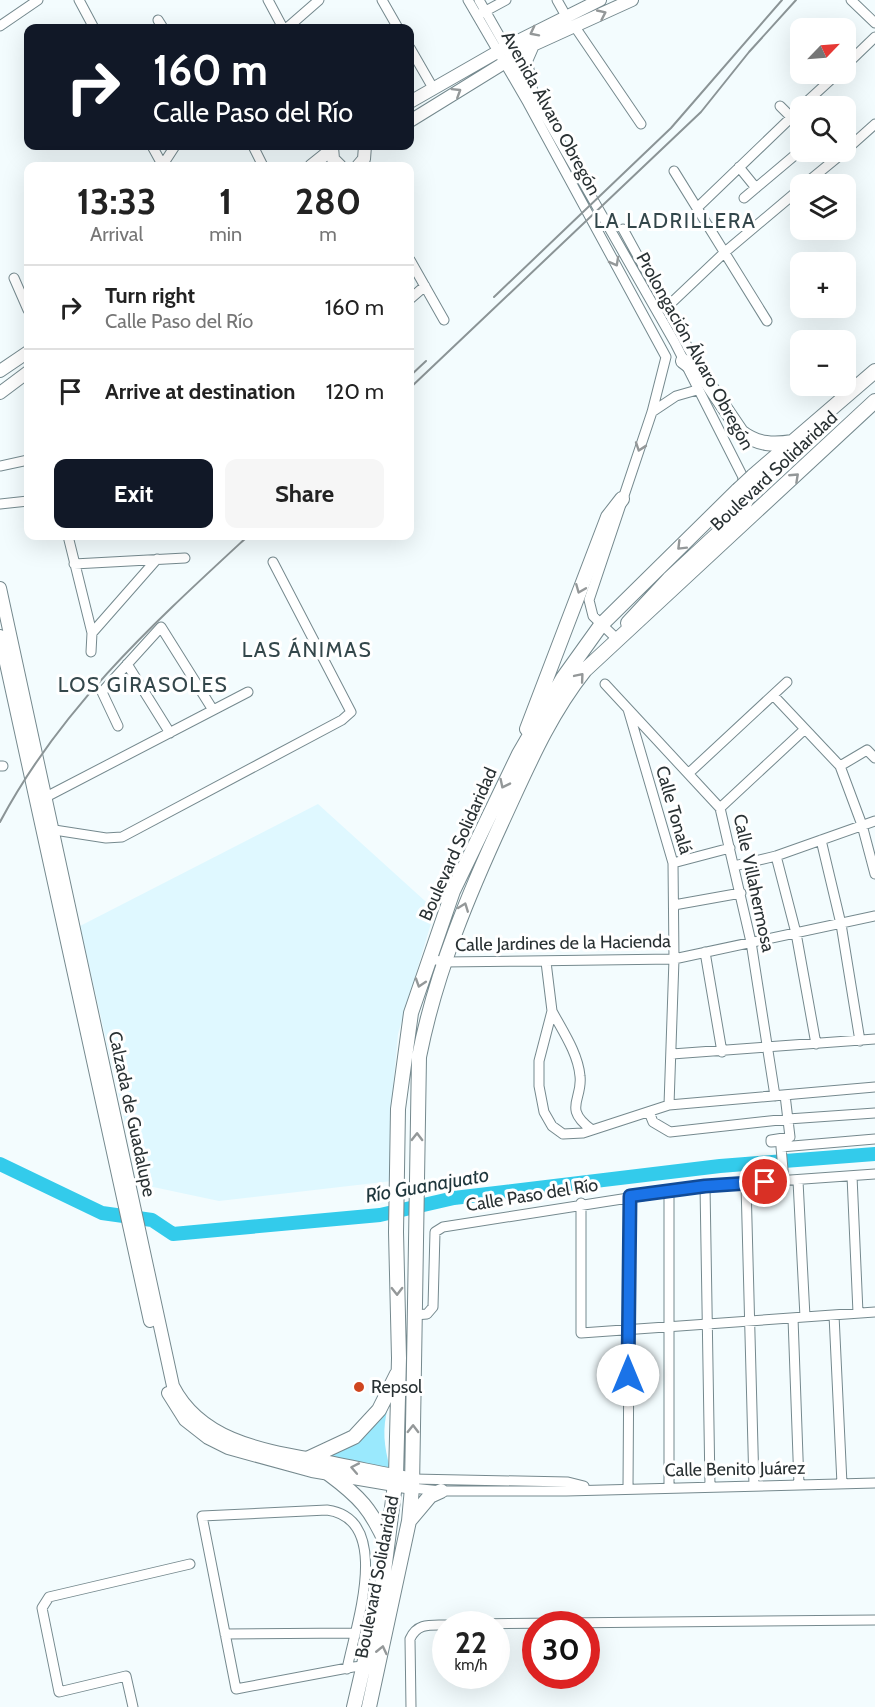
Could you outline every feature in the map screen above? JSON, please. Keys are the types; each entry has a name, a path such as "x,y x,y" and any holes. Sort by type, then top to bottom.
{"highway":[{"path":"683,362 704,376 741,432 749,439 766,444 793,442"},
{"name":"Boulevard Solidaridad","path":"354,1707 382,1587 395,1481 398,1373 396,1198 398,1109 404,1055 411,1013 453,891 519,754 563,678 601,625 746,482 875,371"},
{"name":"Boulevard Solidaridad","path":"369,1707 409,1521 412,1483 419,1057 426,1017 443,962 470,891 550,719 585,670 619,641 875,401"},
{"path":"619,641 631,618 740,514 747,499 746,482"},
{"path":"519,754 548,671 608,518 622,499"},
{"path":"309,1458 354,1437 379,1410 398,1373"},
{"path":"329,1474 357,1495 377,1521 387,1546"},
{"path":"409,1521 430,1496 441,1491"}],"main road":[{"path":"414,118 566,16 600,0"},
{"path":"414,100 433,88 505,55 575,27 632,0"},
{"path":"531,89 526,61 533,45"},
{"path":"316,162 330,150"},
{"path":"0,370 24,355"},
{"path":"0,393 24,375"},
{"name":"Calzada de Guadalupe","path":"0,588 2,610 46,797 48,828"},
{"name":"Calzada de Guadalupe","path":"0,636 48,828 136,1241 162,1377 170,1397 185,1420 208,1438 228,1448 329,1474 412,1483"},
{"name":"Calzada de Guadalupe","path":"136,1241 170,1376 179,1396 200,1421 227,1438 260,1449 309,1458 395,1481"}],"street":[{"path":"19,0 23,10"},
{"path":"0,27 38,0"},
{"path":"79,0 92,24"},
{"path":"268,0 283,24"},
{"path":"290,24 319,0"},
{"path":"382,0 396,24"},
{"name":"Avenida Álvaro Obregón","path":"468,0 481,13 505,55 587,211"},
{"name":"Avenida Álvaro Obregón","path":"479,0 481,13"},
{"path":"481,13 506,0"},
{"path":"556,0 566,16"},
{"path":"851,0 875,23"},
{"path":"575,27 640,124"},
{"path":"856,55 875,37"},
{"path":"414,55 433,88"},
{"name":"Avenida Álvaro Obregón","path":"505,55 531,89 597,207"},
{"path":"814,96 826,84"},
{"path":"780,106 790,116"},
{"path":"697,208 790,118"},
{"path":"856,141 875,124"},
{"path":"744,198 790,159"},
{"path":"817,174 832,162"},
{"path":"739,166 756,188"},
{"path":"674,171 767,321"},
{"path":"666,307 724,252 790,197"},
{"name":"Prolongación Álvaro Obregón","path":"597,207 675,343 746,482"},
{"name":"Prolongación Álvaro Obregón","path":"587,211 664,351 666,363 652,412"},
{"path":"623,229 704,376"},
{"path":"414,267 444,320"},
{"path":"14,278 24,300"},
{"path":"414,296 425,286"},
{"path":"675,343 684,337"},
{"path":"619,641 590,612 589,600 652,412 676,396 698,390"},
{"path":"0,466 24,461"},
{"path":"0,504 24,501"},
{"path":"69,540 92,633 91,652"},
{"path":"74,564 185,558"},
{"path":"92,633 157,559"},
{"path":"48,828 106,838 122,837 342,720 351,712 273,562"},
{"path":"118,726 102,692 160,627 213,710"},
{"path":"127,664 170,733"},
{"path":"688,773 787,682"},
{"name":"Calle Villahermosa","path":"606,684 720,808 751,942 774,1096"},
{"path":"46,797 248,692"},
{"path":"773,696 840,766 862,825 875,874"},
{"name":"Calle Tonalá","path":"627,707 673,863 674,959 669,1105"},
{"path":"720,808 805,729"},
{"path":"840,766 867,750 875,758"},
{"path":"734,866 776,856 875,821"},
{"path":"821,840 840,924 860,1041"},
{"path":"673,863 730,848"},
{"path":"776,856 796,933 816,1044"},
{"path":"674,905 741,892"},
{"name":"Calle Jardines de la Hacienda","path":"429,958 443,962 674,959 875,916"},
{"path":"705,952 722,1052"},
{"path":"546,962 552,1011 575,1056 581,1076 574,1102 577,1113 592,1130"},
{"path":"552,1011 539,1061 539,1086 544,1112 552,1126 563,1134 592,1130 669,1105 875,1087"},
{"path":"672,1054 875,1040"},
{"path":"785,1095 790,1138"},
{"path":"648,1112 653,1122 670,1132 788,1119 875,1113"},
{"path":"790,1138 803,1145 875,1139"},
{"path":"790,1138 803,1145"},
{"path":"784,1181 781,1147 790,1138"},
{"name":"Calle Paso del Río","path":"415,1315 427,1314 433,1307 435,1232 443,1227 581,1203 705,1186 875,1174"},
{"path":"852,1176 858,1313"},
{"path":"798,1180 806,1317"},
{"path":"746,1184 754,1486"},
{"path":"705,1186 710,1486"},
{"path":"669,1192 669,1487"},
{"path":"628,1488 630,1196"},
{"path":"581,1203 581,1333 875,1312"},
{"path":"834,1315 842,1484"},
{"path":"793,1318 799,1485"},
{"name":"Calle Benito Juárez","path":"412,1483 568,1482 595,1488"},
{"name":"Calle Benito Juárez","path":"412,1483 441,1491 875,1483"},
{"path":"347,1669 367,1569 367,1553 356,1527 347,1516 327,1510 202,1516 236,1689 347,1669 363,1666"},
{"path":"133,1707 126,1676 59,1692 42,1608 49,1597 58,1594 190,1564"},
{"path":"510,1624 875,1620"},
{"path":"411,1707 410,1639 413,1631 421,1626 432,1626"},
{"path":"225,1634 354,1633"}],"shaded area":[{"path":"318,804 435,910 398,1034 392,1099 392,1181 219,1201 139,1184 80,926"},
{"path":"388,1407 385,1438 390,1468 326,1456 370,1429"}],"waterway":[{"name":"Río Guanajuato","path":"0,1164 102,1213 152,1220 173,1234 380,1215 454,1198 720,1166 875,1154"}],"railway":[{"path":"494,297 671,128 782,0"},
{"path":"414,384 701,112 749,52 796,0"},
{"path":"414,372 426,361"},
{"path":"0,822 24,780 80,704 144,634 244,540"}],"place":[{"name":"Repsol","path":"359,1387"}],"district":[{"name":"LA LADRILLERA","path":"675,220"},
{"name":"LAS ÁNIMAS","path":"307,649"},
{"name":"LOS GIRASOLES","path":"143,684"}],"route":[{"path":"628,1375 630,1196 705,1186 765,1182"}]}
